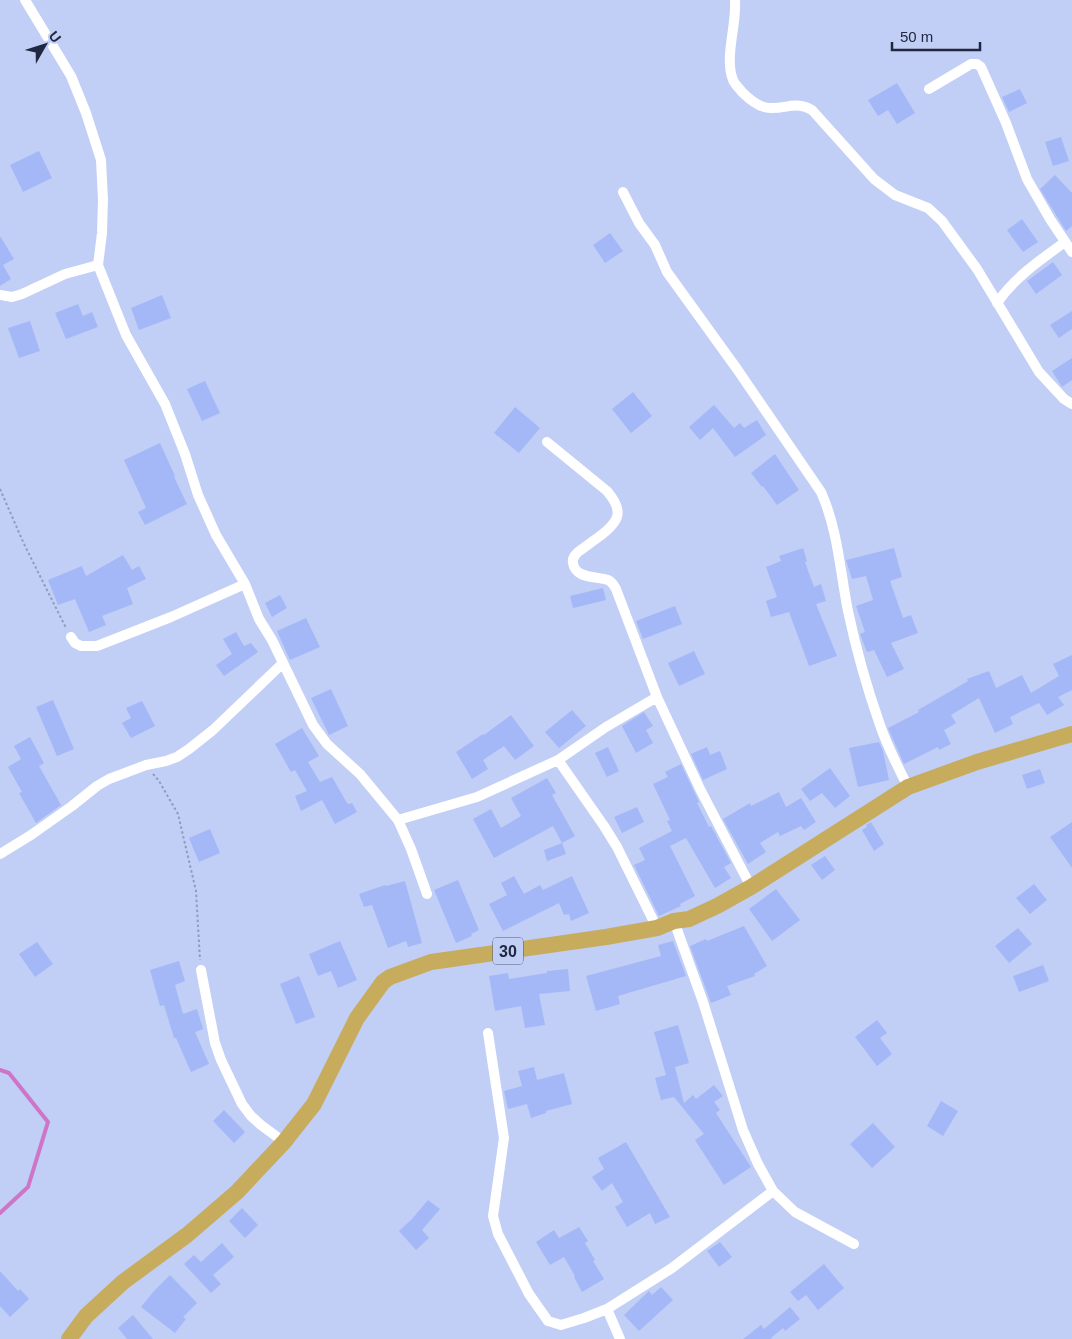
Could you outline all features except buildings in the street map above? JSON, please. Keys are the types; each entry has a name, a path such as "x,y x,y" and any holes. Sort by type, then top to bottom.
{"highway":[{"name":"30","path":"69,1339 86,1316 124,1282 187,1235 236,1192 284,1142 314,1104 357,1018 383,982 390,977 430,962 657,928 689,919 751,887 908,788 977,762 1072,734"}],"street":[{"path":"25,0 71,76 86,113 101,160 103,200 102,233 98,265 126,335 165,404 185,454 198,495 216,535 244,584 259,619 272,640 313,725 327,744 360,774 398,820 411,849 427,894"},
{"path":"735,0 729,62 736,85 758,105 774,108 797,104 806,106 812,110 874,179 895,195 928,208 942,221 977,269 1039,372 1064,400 1072,404"},
{"path":"929,88 970,64 977,64 981,67 1006,123 1027,179 1041,206 1072,252"},
{"path":"623,192 654,245 667,272 737,369 821,492 834,530 848,611 862,666 880,726 908,788"},
{"path":"997,304 1004,293 1019,278 1065,242"},
{"path":"0,295 12,297 22,294 65,274 98,265"},
{"path":"547,442 607,491 614,499 618,510 617,521 606,532 575,555 573,563 580,574 607,580 614,585 657,696 700,789 751,887"},
{"path":"71,637 75,643 81,646 96,646 171,617 244,584"},
{"path":"0,854 109,779 177,757 189,749 213,730 283,663"},
{"path":"398,820 477,798 558,760 606,727 657,696"},
{"path":"558,760 617,847 657,928"},
{"path":"674,922 743,1130 758,1164 773,1191 795,1212 854,1244"},
{"path":"201,970 215,1043 225,1069 242,1104 251,1116 284,1142"},
{"path":"488,1033 504,1138 493,1216 498,1234 528,1294 548,1321 560,1325 607,1309 672,1268 773,1191"},
{"path":"607,1309 620,1339"}],"path":[{"path":"0,489 24,544 71,637"},
{"path":"146,766 160,781 178,814 196,891 201,970"}],"waterway":[{"path":"0,1070 9,1073 48,1122 28,1187 0,1213"}]}
